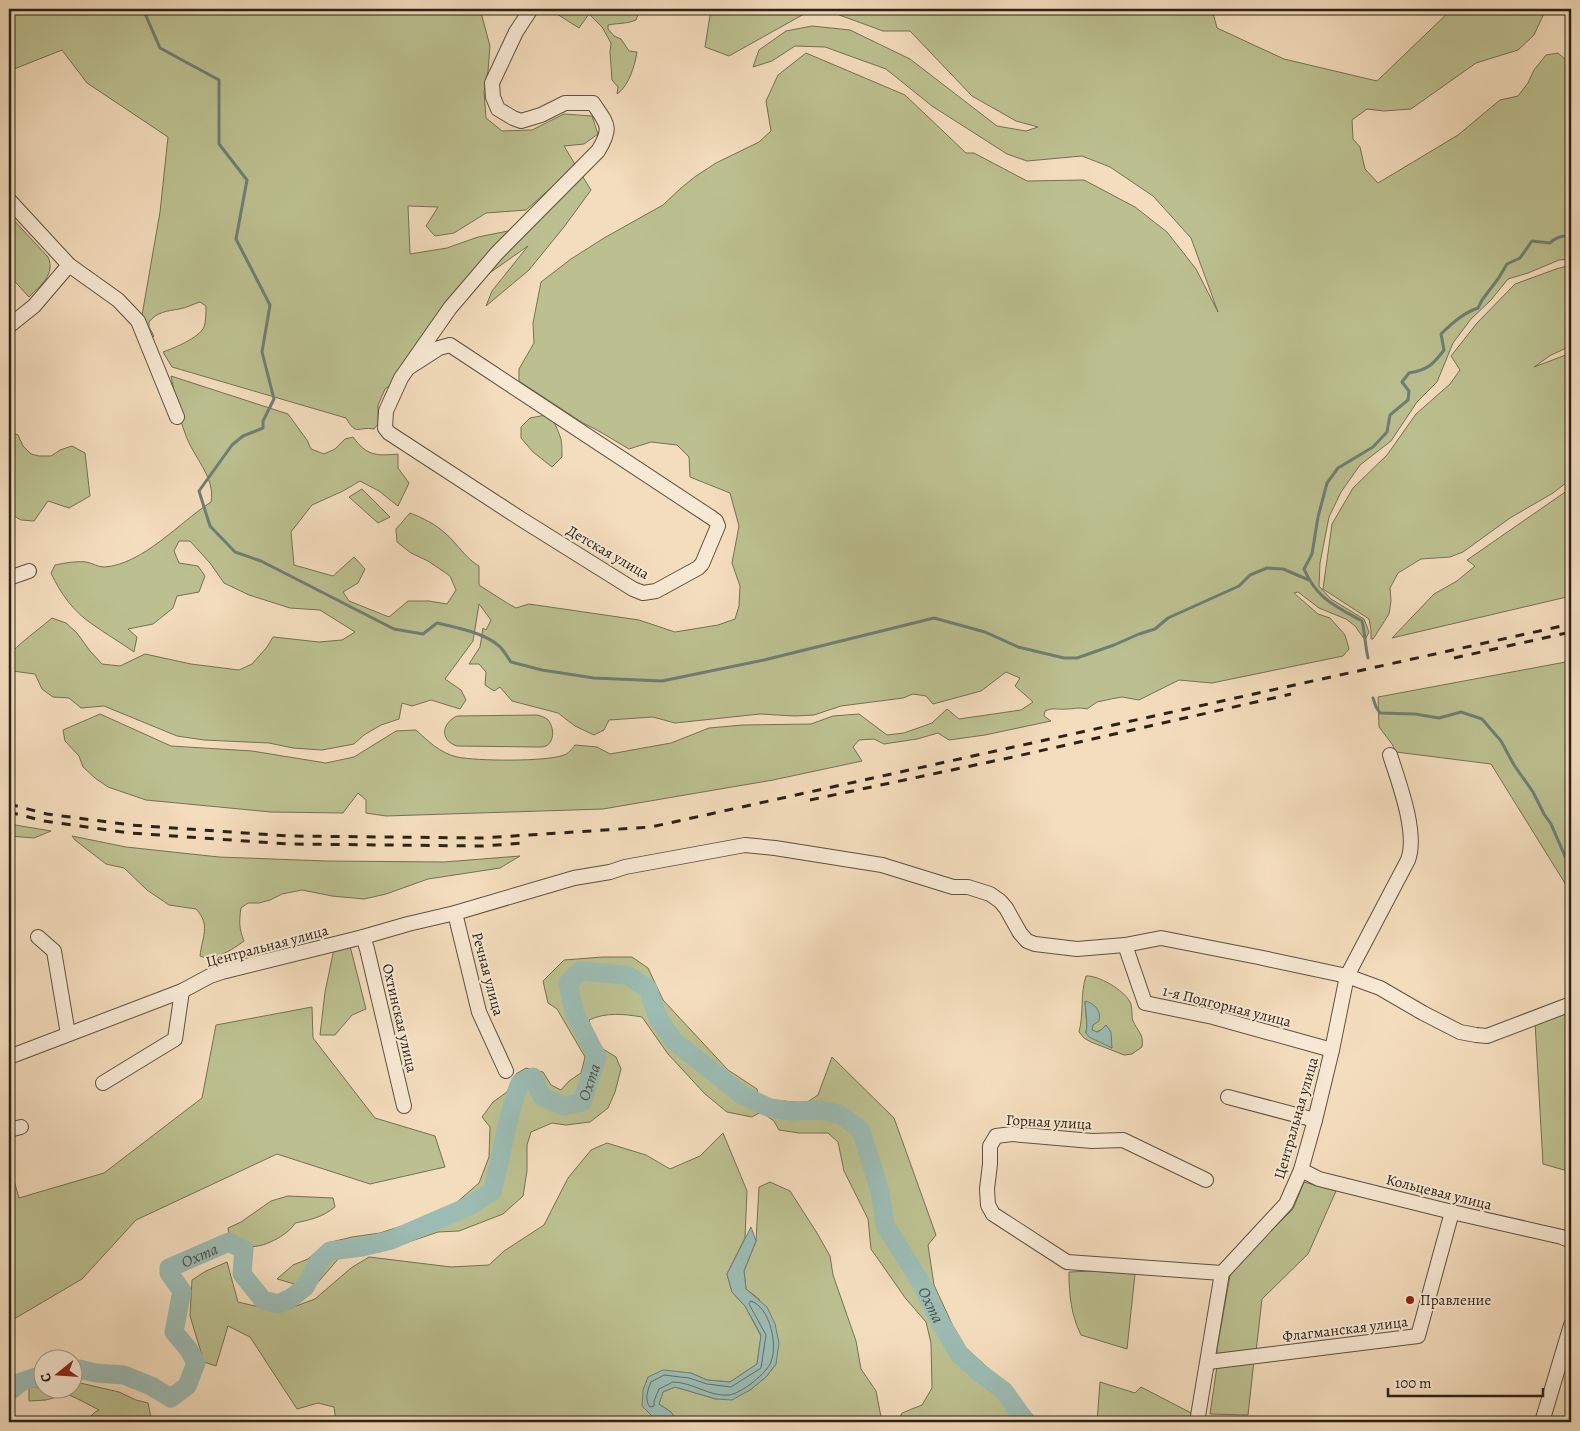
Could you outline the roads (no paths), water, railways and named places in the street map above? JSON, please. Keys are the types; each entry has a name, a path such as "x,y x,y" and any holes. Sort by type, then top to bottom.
{"street":[{"path":"408,368 450,308 497,253 598,151 607,137 606,122 593,102 565,103 541,115 521,121 512,118 498,109 493,97 492,83 516,32 531,9"},
{"path":"9,200 69,265 118,300 138,320 177,417"},
{"path":"9,326 34,306 69,265"},
{"name":"Детская улица","path":"450,345 712,518 718,526 702,564 656,591 643,593 633,589 389,433 385,428 386,411 401,378 408,368 439,348 450,345"},
{"path":"9,578 29,571"},
{"name":"Центральная улица","path":"1222,1273 1286,1204 1301,1170 1315,1120 1347,976 1408,860 1411,850 1406,807 1390,755"},
{"name":"Центральная улица","path":"9,1057 182,991 210,976 222,972 363,938 574,878 744,845 882,865 953,887 968,886 975,888 990,894 1000,901 1006,908 1020,934 1027,941 1035,944 1077,949 1125,945 1161,938 1347,976 1380,988 1460,1032 1487,1036 1571,1004"},
{"name":"Речная улица","path":"455,913 478,1012 506,1070"},
{"path":"38,937 54,951 68,1034"},
{"name":"Охтинская улица","path":"363,938 404,1106"},
{"name":"1-я Подгорная улица","path":"1125,945 1145,1003 1214,1017 1332,1050"},
{"path":"104,1083 175,1039 182,991"},
{"path":"1228,1097 1315,1120"},
{"name":"Горная улица","path":"1206,1180 1123,1140 1092,1141 1012,1134 996,1136 990,1146 987,1189 988,1205 994,1214 1067,1262 1222,1273"},
{"name":"Кольцевая улица","path":"1301,1170 1319,1179 1562,1237 1571,1242"},
{"name":"Флагманская улица","path":"1208,1362 1418,1336 1452,1212"},
{"path":"1197,1422 1222,1273"},
{"path":"1542,1422 1571,1324"}],"water":[{"path":"1085,1001 1094,1006 1100,1017 1099,1021 1093,1025 1092,1030 1097,1032 1106,1025 1111,1032 1112,1048 1089,1037 1086,1033"},
{"path":"751,1227 756,1241 744,1271 746,1289 767,1307 775,1324 779,1343 776,1364 766,1377 750,1390 732,1400 716,1399 675,1387 663,1392 659,1404 671,1412 678,1422 658,1422 642,1406 643,1390 648,1377 663,1370 691,1373 707,1380 730,1382 757,1364 761,1335 745,1306 732,1292 727,1274"}],"waterway":[{"path":"143,9 160,48 219,80 219,144 247,180 236,239 270,305 262,352 274,399 263,421 263,428 243,436 232,445 199,491 210,526 235,552 261,561 394,629 423,634 437,623 486,637 501,648 511,662 542,670 594,678 662,681 764,660 934,618 985,632 1018,647 1064,658 1077,658 1155,629 1168,618 1239,586 1250,575 1267,568 1283,569 1309,580"},
{"path":"1368,658 1362,621 1335,606 1321,595 1304,569 1312,554 1318,517 1327,483 1338,468 1373,447 1387,432 1390,415 1408,400 1409,391 1402,382 1409,373 1421,370 1436,360 1444,350 1441,334 1463,315 1478,308 1507,264 1520,258 1532,241 1550,243 1559,237 1571,236"},
{"path":"1373,698 1380,713 1415,714 1439,718 1461,712 1482,719 1501,741 1514,765 1533,792 1551,824 1571,870"},
{"name":"Охта","path":"82,1370 96,1373 124,1375 151,1386 171,1398 187,1386 196,1363 189,1350 174,1332 182,1291 169,1273 169,1268 229,1242 244,1250 242,1274 263,1300 278,1304 291,1298 305,1287 319,1261 330,1251 362,1247 391,1240 465,1208 492,1192 511,1110 520,1083 533,1077 542,1097 564,1106 582,1102 597,1057 574,1012 568,983 580,971 627,975 648,989 658,1018 674,1041 742,1095 770,1108 791,1111 821,1110 841,1115 861,1130 880,1192 885,1225 920,1281 939,1320 960,1355 1004,1391 1026,1422"},
{"name":"Охта","path":"9,1392 21,1382 32,1378"}],"railway":[{"path":"9,804 47,814 131,825 288,836 482,838 651,827 1571,624"},
{"path":"1454,658 1571,632"},
{"path":"810,800 1013,757 1291,694"},
{"path":"9,812 44,821 130,833 288,844 483,846 524,843"}],"place":[{"name":"Правление","path":"1410,1300"}]}
